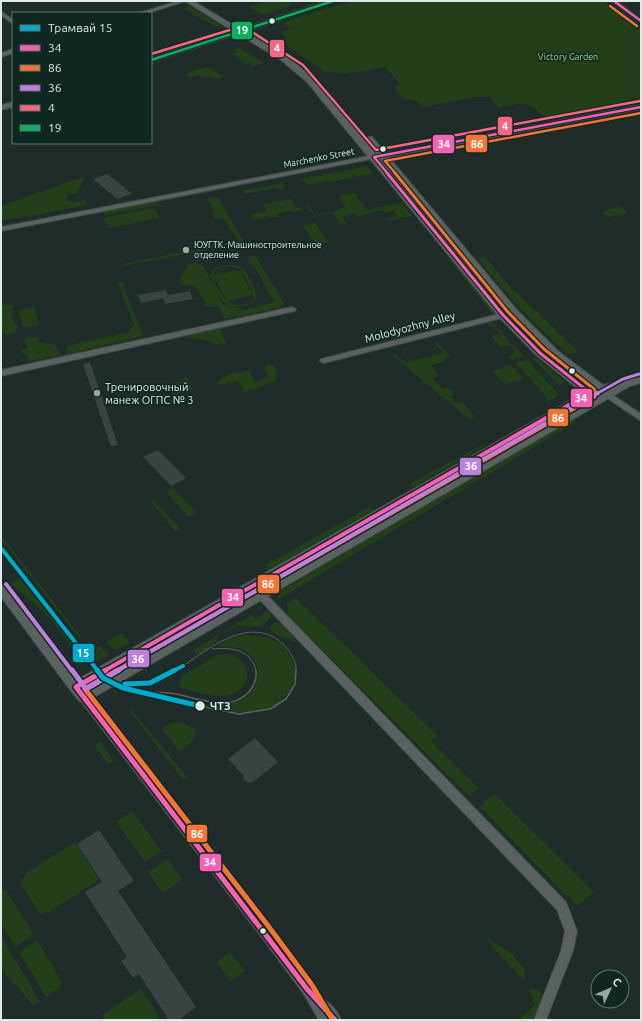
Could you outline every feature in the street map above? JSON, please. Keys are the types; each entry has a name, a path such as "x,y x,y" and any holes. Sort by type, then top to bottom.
{"main road":[{"path":"188,1 289,54 310,71 503,315 540,353 602,395"},
{"path":"200,1 242,29"},
{"path":"152,60 322,1"},
{"path":"152,56 333,1"},
{"path":"1,103 12,99"},
{"path":"1,108 12,104"},
{"path":"379,157 513,312 554,352 602,395"},
{"path":"1,588 80,692 256,590 602,395 641,380"}],"street":[{"path":"145,12 183,1"},
{"path":"614,1 641,21"},
{"path":"1,13 12,21"},
{"path":"1,55 12,51"},
{"name":"Marchenko Street","path":"1,229 153,198 641,107"},
{"path":"1,373 292,309"},
{"name":"Molodyozhny Alley","path":"324,361 503,315"},
{"path":"602,395 641,418"},
{"path":"256,590 562,906 571,931 567,951 540,1020"},
{"path":"80,692 307,989 336,1020"},
{"path":"307,989 326,1020"}],"green space":[{"path":"268,1 287,1 293,5 263,15 249,7"},
{"name":"Victory Garden","path":"351,1 604,1 641,28 641,99 634,97 629,98 631,100 629,103 550,118 545,118 545,116 532,106 526,104 514,104 499,108 490,97 475,97 423,107 416,101 404,99 393,86 401,85 385,67 344,74 324,71 279,40 287,37 282,34 282,32 290,29 282,23"},
{"path":"189,6 222,26 214,26 183,8"},
{"path":"240,48 264,63 252,67 249,65 257,62 247,64 231,54 237,52 230,51"},
{"path":"209,67 224,77 216,79 210,76 202,78 197,75 190,78 184,74 202,68"},
{"path":"366,166 373,173 332,182 330,180 307,185 302,179"},
{"path":"82,177 84,179 77,193 68,195 66,199 72,202 85,200 87,204 94,204 1,221 1,206"},
{"path":"283,183 286,188 276,190 275,188 245,194 244,192 245,190"},
{"path":"355,193 367,210 402,202 412,216 387,221 385,219 397,216 394,211 384,213 382,210 358,216 356,213 342,217 345,222 348,223 342,225 332,213 314,216 306,207 309,206 315,215 340,210 345,206 338,196"},
{"path":"217,197 245,243 123,266 122,264 238,241 223,218 215,219 212,213 215,212 207,199"},
{"path":"290,199 297,208 301,208 303,210 292,212 290,210 277,214 278,217 268,218 267,216 253,220 250,215 267,211 263,204"},
{"path":"160,202 159,205 105,215 103,211"},
{"path":"619,206 622,207 627,213 609,217 601,212"},
{"path":"155,208 160,218 108,228 104,218"},
{"path":"315,223 329,242 316,245 302,225"},
{"path":"255,255 285,305 279,308 225,319 218,306 207,307 195,285 182,285 179,281 188,265 195,263 203,265 222,304 245,310 274,302 255,268 248,263 250,256"},
{"path":"482,257 486,258 507,283 578,351 569,354 534,322 481,263 479,259"},
{"path":"448,258 450,258 494,312 492,314"},
{"path":"233,265 242,268 252,283 256,299 245,306 236,307 224,302 213,285 210,274 216,267","holes":["232,266 241,271 249,283 253,293 253,299 251,301 242,305 236,305 227,300 219,291 213,275 216,270"]},
{"path":"239,270 253,295 227,301 213,275"},
{"path":"122,281 143,336 67,354 66,346 129,332 134,325 118,284"},
{"path":"1,304 14,305 11,316 18,327 14,333 8,335 1,332"},
{"path":"35,307 39,325 23,328 19,310"},
{"path":"492,322 524,356 511,360 509,357 516,351 510,345 501,348 491,336 500,334 492,325 488,326 486,323"},
{"path":"220,329 226,344 218,345 207,340 187,338 186,335"},
{"path":"32,337 39,338 39,342 56,345 60,355 30,361 25,354 19,352 28,347 25,339"},
{"path":"434,343 438,343 450,356 445,357 445,361 431,365 438,375 432,378 444,390 446,388 452,389 454,393 451,398 456,402 462,401 475,417 470,420 392,355 395,354 406,363 443,353"},
{"path":"532,358 536,358 565,382 559,385"},
{"path":"527,360 560,395 547,402 545,395 515,363"},
{"path":"268,364 274,365 277,371 276,380 253,390 244,391 238,381 218,385 217,382 229,374 249,370 255,383 268,377 264,368"},
{"path":"511,365 524,379 505,384 492,371"},
{"path":"182,378 187,378 193,390 173,395 167,384 183,381"},
{"path":"572,420 578,421 277,600 278,595 282,590"},
{"path":"491,442 411,488 407,485 476,448"},
{"path":"172,488 197,513 189,517 168,494 169,490"},
{"path":"154,500 181,529 176,532 150,501"},
{"path":"369,507 373,510 268,570 265,565"},
{"path":"1,535 82,638 80,639 1,539"},
{"path":"1,547 81,649 74,649 43,611 10,583 23,576 1,550"},
{"path":"296,598 438,736 431,741 479,788 469,796 288,615 287,603"},
{"path":"268,611 272,616 261,627 238,626 224,633 223,632 252,615 255,619"},
{"path":"278,622 291,634 297,643 272,632 269,629 273,623"},
{"path":"122,633 130,643 115,650 106,642"},
{"path":"218,635 219,636 211,647 198,655 193,650"},
{"path":"244,635 267,638 282,645 291,657 295,671 295,680 292,688 286,696 271,707 249,713 234,712 215,707 236,703 242,700 249,695 257,681 257,666 249,654 235,647 217,646 230,638"},
{"path":"99,646 109,655 95,662 88,662 82,657 84,655"},
{"path":"217,655 233,656 242,662 246,667 246,680 238,691 232,695 219,696 208,695 181,688 179,685 181,677"},
{"path":"131,709 188,778 183,780 130,711"},
{"path":"181,722 196,730 193,742 179,751 162,730 170,723"},
{"path":"100,741 114,761 108,764 94,745"},
{"path":"495,794 594,892 577,906 479,806"},
{"path":"132,811 162,851 145,862 116,822"},
{"path":"75,842 99,880 49,912 40,914 22,886 21,881 27,872"},
{"path":"168,859 182,880 163,893 148,872"},
{"path":"1,889 7,891 34,935 15,947 1,923"},
{"path":"1,936 40,1001 33,1005 1,969"},
{"path":"487,939 510,952 525,969 524,981 488,942"},
{"path":"37,940 62,982 60,987 46,997 19,952"},
{"path":"230,952 245,971 231,982 216,962"},
{"path":"141,988 161,1020 105,1020 102,1015"},
{"path":"529,989 539,990 546,1000 543,1008 533,1020 518,1020 535,1005"}],"building":[{"path":"107,174 132,194 117,199 93,179"},
{"path":"166,290 168,295 190,291 193,299 165,304 163,298 141,303 138,295"},
{"name":"Тренировочный манеж ОГПС № 3","path":"90,362 118,445 111,447 83,364"},
{"path":"158,450 186,478 171,486 143,457"},
{"path":"255,738 278,762 253,782 248,783 244,780 243,775 228,759"},
{"path":"99,830 134,881 118,891 196,1007 179,1020 169,1020 139,974 133,978 121,961 127,957 85,892 102,882 77,844"}],"tram line":[{"name":"15","path":"1,548 103,678 123,688 200,706"},
{"path":"183,666 206,650 232,636 246,633 260,633 273,637 285,646 296,664 296,670"},
{"path":"212,649 226,648 239,651 250,658 256,671"},
{"name":"15","path":"125,684 150,683 183,666"},
{"path":"200,706 239,714 270,709 286,699 295,684 296,670"},
{"path":"136,691 176,694 204,701 223,703 233,702 249,692 256,679 256,671"}],"transit line":[{"name":"19","path":"152,60 333,1"},
{"name":"34","path":"614,1 641,21"},
{"name":"86","path":"610,6 637,26"},
{"name":"4","path":"152,54 243,26 303,65 376,150 640,101"},
{"name":"34","path":"335,1020 307,989 76,687 590,393 540,353 503,315 374,157 641,107"},
{"name":"86","path":"331,1017 312,985 269,927 85,689 594,397 596,393 594,389 544,349 507,311 385,161 641,113"},
{"name":"36","path":"6,584 86,689 604,389 623,379 639,374"}],"place":[{"name":"ЮУГТК. Машиностроительное отделение","path":"186,250"},
{"name":"Тренировочный манеж ОГПС № 3","path":"97,393"},
{"name":"ЧТЗ","path":"200,706"}]}
